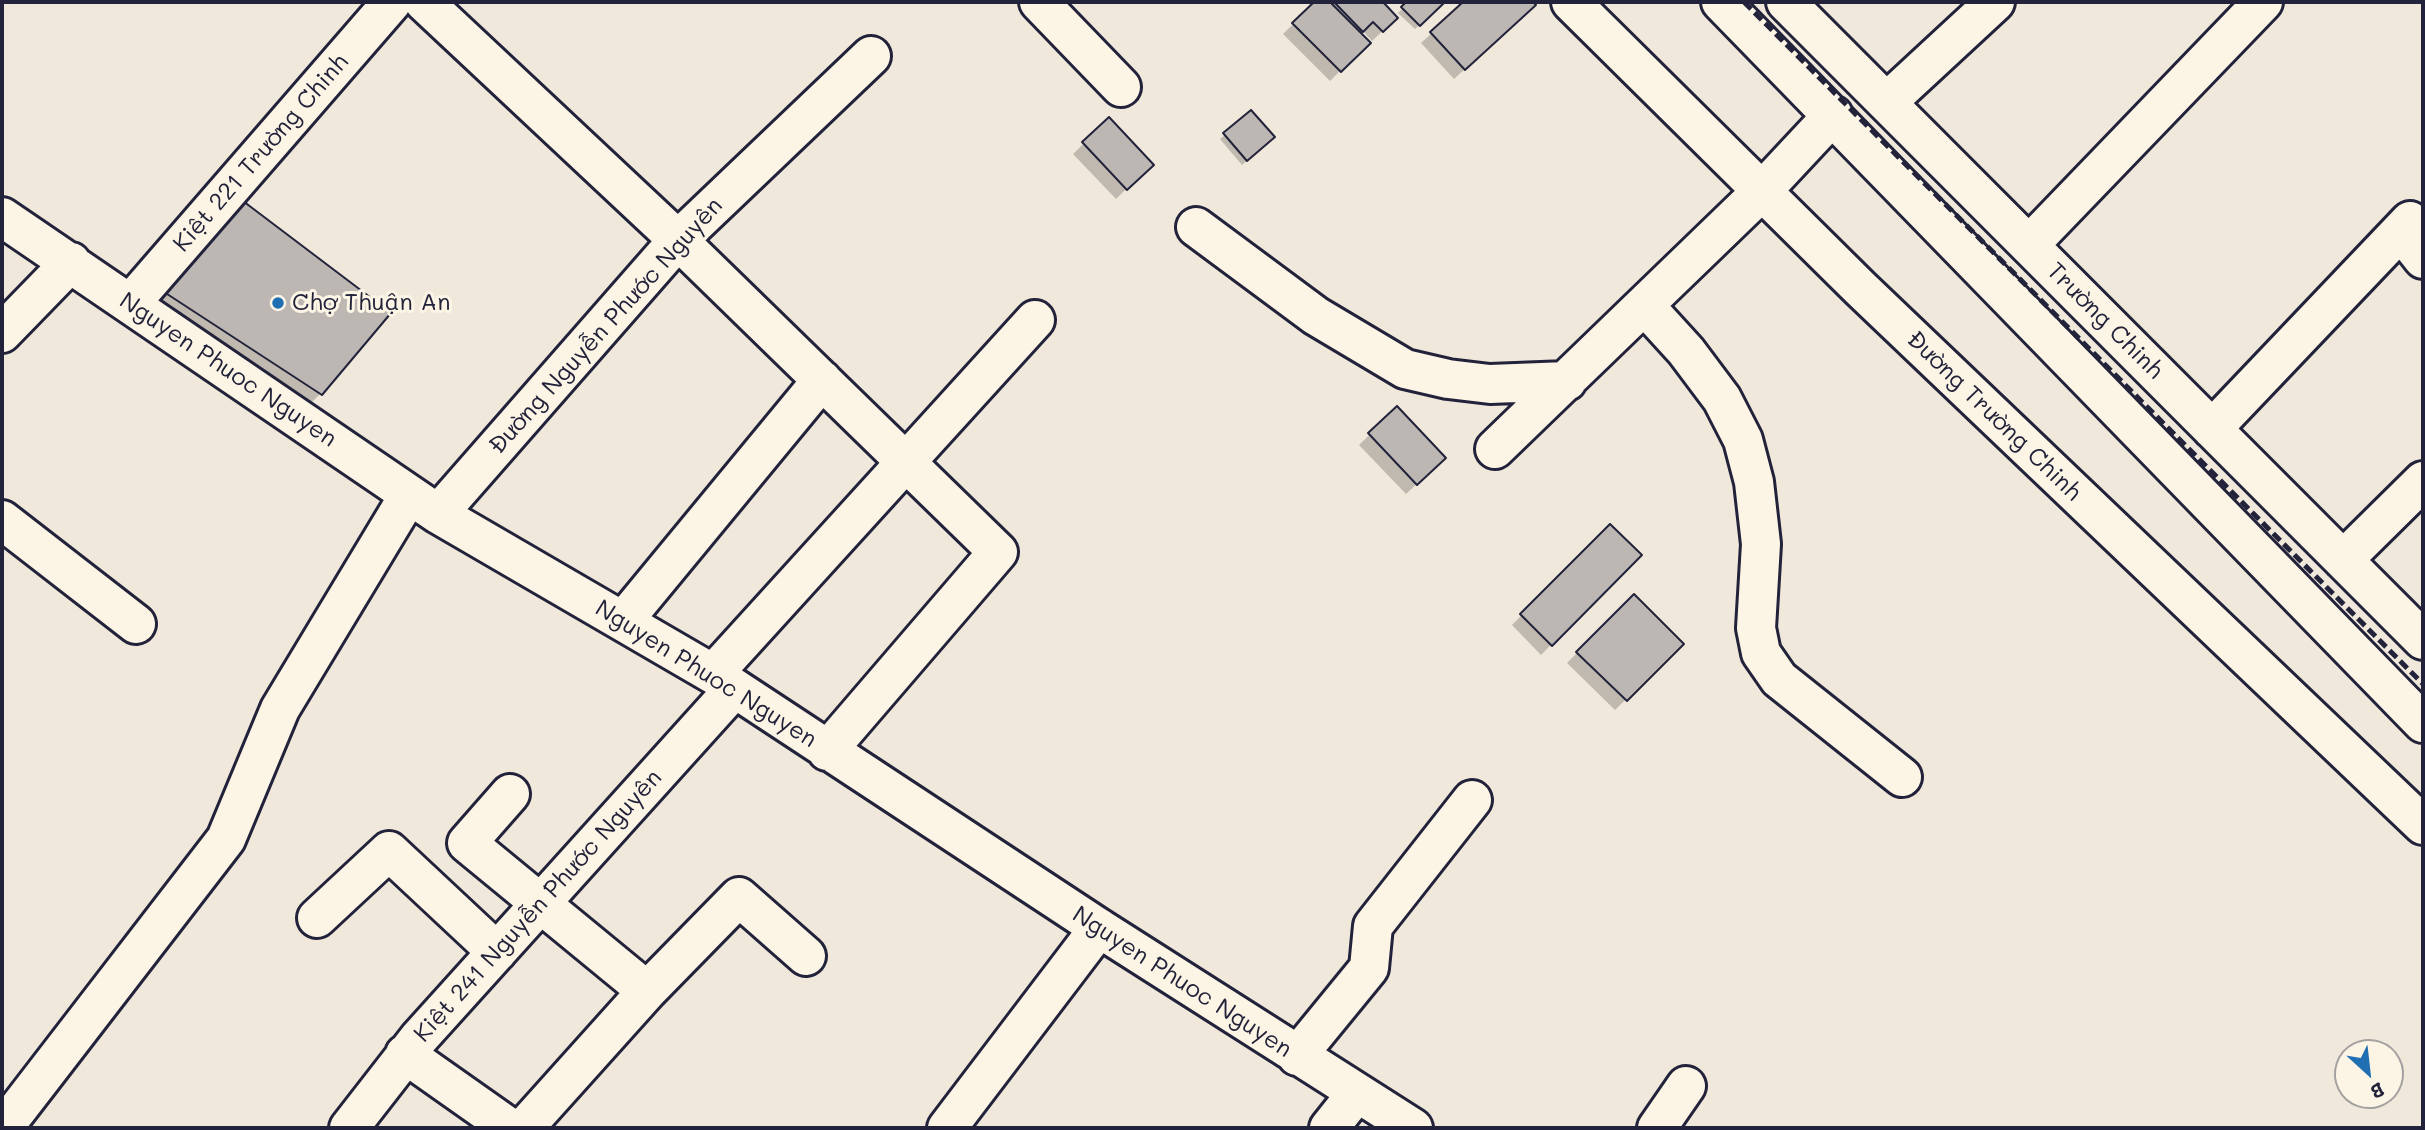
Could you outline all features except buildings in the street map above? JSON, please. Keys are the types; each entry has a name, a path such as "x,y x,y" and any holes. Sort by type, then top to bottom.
{"main road":[{"name":"Kiệt 221 Trường Chinh","path":"130,304 392,2"},
{"path":"424,2 678,240 998,552 827,751"},
{"path":"1039,2 1121,87"},
{"name":"Đường Trường Chinh","path":"1571,2 1762,191 2423,825"},
{"path":"1721,2 2423,723"},
{"name":"Trường Chinh","path":"1786,2 2423,640"},
{"path":"1887,102 1995,2"},
{"path":"2029,245 2263,2"},
{"name":"Đường Nguyễn Phước Nguyên","path":"16,1116 226,839 281,709 424,504 678,240 871,56"},
{"path":"1495,449 1762,191 1833,115"},
{"name":"Nguyen Phuoc Nguyen","path":"2,217 424,504 724,681 1099,928 1413,1128"},
{"path":"1196,227 1316,316 1405,369 1448,379 1490,384 1567,381"},
{"path":"2212,429 2411,237"},
{"path":"2,333 71,262"},
{"path":"1644,305 1686,351 1722,399 1743,440 1754,482 1761,544 1756,628 1761,653 1779,678 1902,777"},
{"path":"724,681 904,460 1035,320"},
{"path":"624,620 822,380"},
{"path":"2343,560 2423,481"},
{"path":"2,520 136,624"},
{"name":"Kiệt 241 Nguyễn Phước Nguyên","path":"349,1128 405,1054 541,903 724,681"},
{"path":"510,794 467,843 647,991"},
{"path":"1297,1056 1369,968 1373,926 1472,800"},
{"path":"317,918 389,851 497,952"},
{"path":"524,1128 647,991 739,897 806,956"},
{"path":"947,1128 1099,928"},
{"path":"405,1054 510,1128"},
{"path":"1657,1128 1686,1087"},
{"path":"1329,1128 1356,1094"}],"railway":[{"path":"1744,2 2423,684"}],"place":[{"name":"Chợ Thuận An","path":"278,303"}]}
